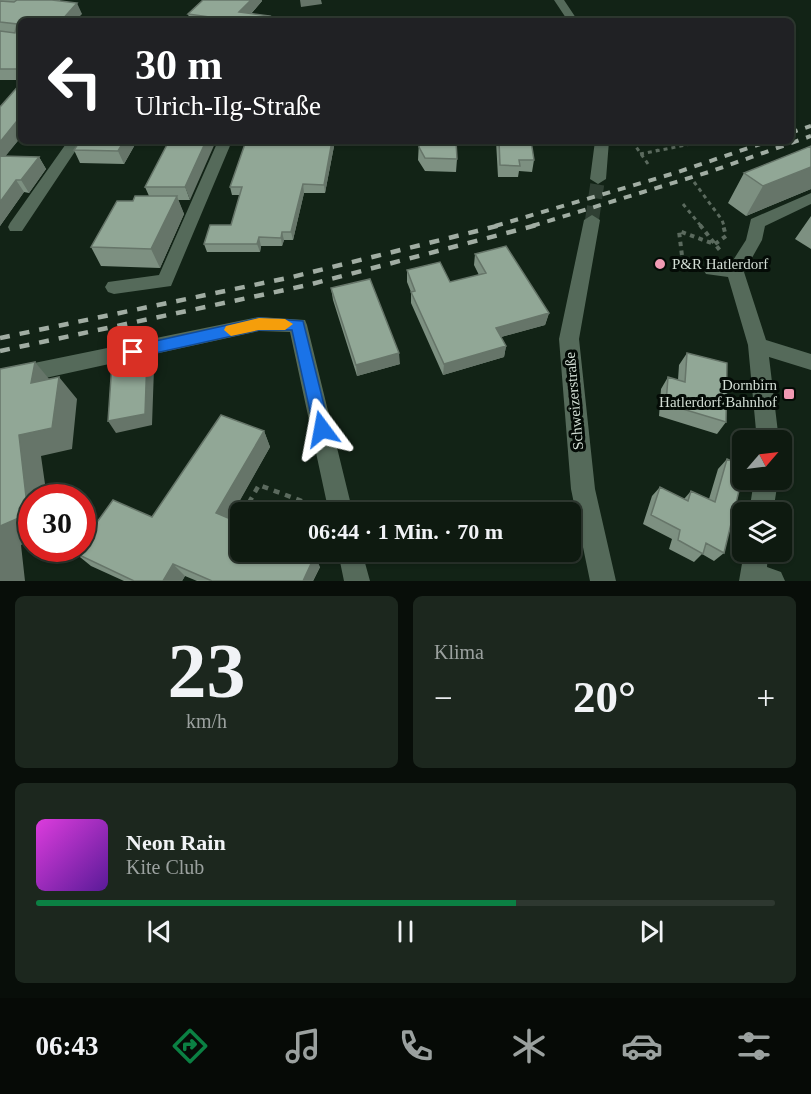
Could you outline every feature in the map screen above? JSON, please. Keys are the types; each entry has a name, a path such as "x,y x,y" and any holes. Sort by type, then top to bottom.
{"street":[{"path":"560,0 571,18"},
{"path":"16,227 73,144"},
{"path":"114,287 165,281 224,144"},
{"path":"598,179 602,144"},
{"path":"767,430 758,345 735,272 754,240 757,223 811,198"},
{"path":"175,207 196,207"},
{"name":"Schweizerstraße","path":"592,220 569,339 582,489 603,581"},
{"path":"711,269 735,272"},
{"path":"0,379 259,324 298,325 331,502"},
{"path":"758,345 811,362"},
{"path":"352,562 357,581"}],"path":[{"path":"634,144 648,164"},
{"path":"656,144 657,150"},
{"path":"640,154 690,144"},
{"path":"694,182 722,220 726,236 715,244"},
{"path":"683,204 715,244"},
{"path":"683,264 679,231 715,244"},
{"path":"249,502 259,485 307,502"}],"building":[{"path":"17,0 52,0 77,3 64,18 18,18 18,68 0,69 0,31 15,33 17,24 0,22 0,1 14,2"},
{"path":"203,0 251,0 239,12 270,16 268,18 209,18 188,14"},
{"path":"18,86 18,120 0,142 0,107"},
{"path":"78,144 122,144 118,151 74,150"},
{"path":"167,144 205,144 185,187 145,187"},
{"path":"245,144 331,144 324,185 303,184 291,232 282,232 281,238 259,237 257,244 204,244 210,225 231,225 242,187 230,187"},
{"path":"419,144 456,144 457,159 425,158"},
{"path":"499,144 531,144 534,160 519,160 520,166 500,165"},
{"path":"811,146 811,167 763,186 744,173"},
{"path":"0,156 39,157 21,180 16,180 0,202"},
{"path":"135,196 177,196 151,249 91,247 117,201 133,201"},
{"path":"506,246 549,313 496,328 506,346 444,364 411,292 415,291 407,270 440,262 450,282 486,273 475,254"},
{"path":"370,279 399,353 356,365 331,288"},
{"path":"687,353 727,363 726,422 666,404 668,377 685,382"},
{"path":"147,356 145,414 108,421 112,363"},
{"path":"35,362 31,383 59,377 52,428 19,435 25,484 18,484 18,518 0,526 0,369"},
{"path":"221,415 264,431 216,513 230,519 230,562 312,562 303,581 212,581 173,564 163,581 134,581 94,562 96,562 96,524 113,500 152,517"},
{"path":"727,459 732,461 732,490 739,490 736,502 732,502 732,520 724,553 706,543 703,554 678,540 680,530 651,515 660,487 688,501 691,491 715,502"}],"tunnel":[{"path":"592,220 598,179"}],"railway":[{"path":"794,132 811,126"},
{"path":"794,142 811,136"},
{"path":"495,226 675,173 760,144"},
{"path":"532,226 712,171 788,144"},
{"path":"0,338 292,277 501,225"},
{"path":"0,351 308,285 537,225"}],"slow traffic":[{"path":"231,330 259,324 285,324"}],"place":[{"name":"P&R Hatlerdorf","path":"660,264"},
{"name":"Dornbirn Hatlerdorf Bahnhof","path":"789,394"}],"route":[{"path":"133,352 259,324 298,325 322,429"}]}
